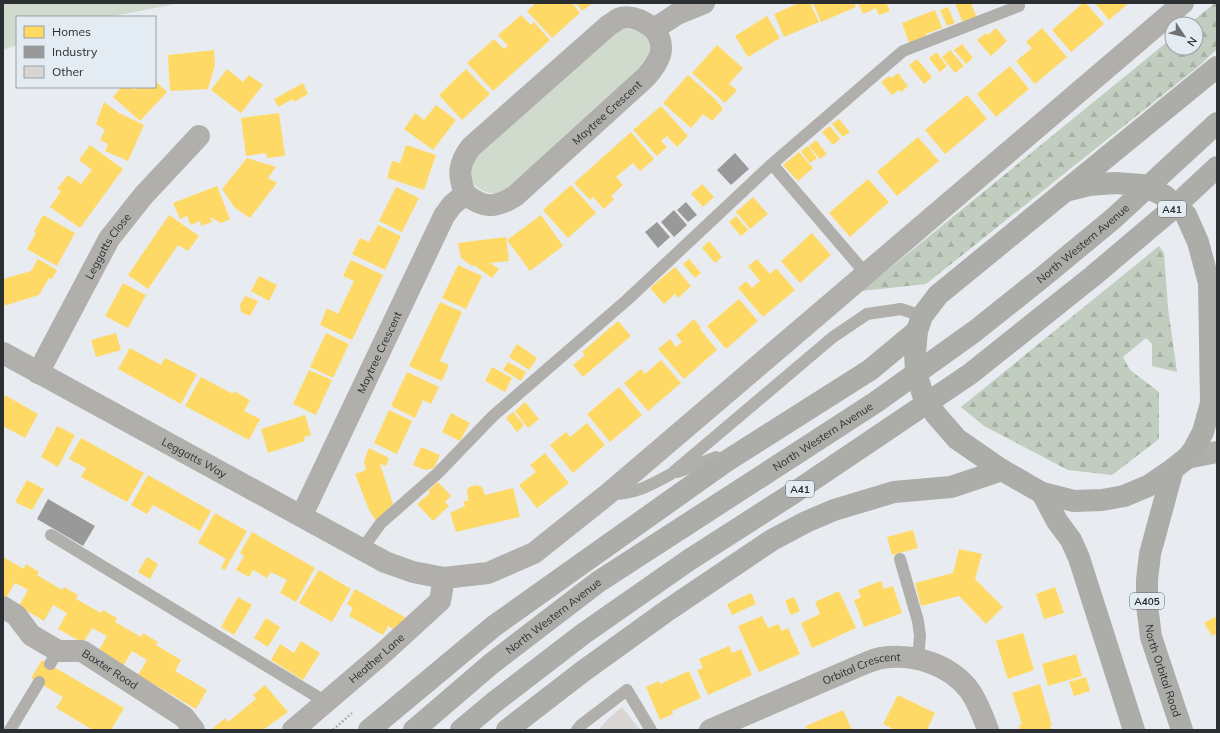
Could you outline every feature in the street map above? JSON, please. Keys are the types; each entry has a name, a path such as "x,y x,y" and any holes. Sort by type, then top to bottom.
{"highway":[{"path":"369,730 494,626 725,462 870,370 920,324 938,295 1217,67"},
{"name":"North Western Avenue","path":"414,730 491,664 598,582 876,402 975,331 1114,218 1217,123"},
{"name":"A41","path":"461,730 497,700 583,634 689,560 814,480 970,374 1099,271 1171,210 1217,167"},
{"path":"920,324 915,353 916,373 923,395 936,415 957,439 1002,470 1042,493 1074,501 1102,500 1124,496 1148,486 1180,464 1194,449 1203,432 1211,403 1211,283 1207,243 1186,215 1165,196 1142,185 1115,183 1089,185 1065,191"},
{"name":"North Orbital Road","path":"1180,464 1150,554 1147,580 1147,605 1151,637 1182,730"},
{"path":"507,730 582,672 668,610 772,540 806,522 834,510 894,492 951,486 1002,470"},
{"path":"1042,493 1057,521 1071,540 1079,558 1134,730"}],"street":[{"path":"465,194 459,174 465,155 471,147 610,25 620,18 629,18 646,23 654,29 677,14 704,3"},
{"path":"444,578 488,573 534,553 608,494 1183,3"},
{"name":"Maytree Crescent","path":"302,515 444,216 452,205 465,194 476,202 488,205 505,202 515,196 646,77 659,58 661,48 659,36 654,29"},
{"name":"Leggatts Close","path":"38,373 109,239 143,196 199,136"},
{"name":"Leggatts Way","path":"3,353 302,515 385,562 413,572 444,578"},
{"path":"1180,464 1217,452"},
{"name":"Heather Lane","path":"293,730 440,601 444,578"},
{"name":"Baxter Road","path":"3,607 16,614 31,635 54,657 82,651 184,717 194,730"},
{"name":"Orbital Crescent","path":"710,730 867,663 880,658 895,657 918,658 940,667 955,677 969,690 983,714 988,730"}],"lane":[{"path":"362,549 381,523 438,473 493,416 627,300 772,164 903,51 1019,6"},
{"path":"772,164 866,274"},
{"path":"608,494 621,494 649,487 671,474 833,337 868,314 901,309 920,324"},
{"path":"671,474 716,457 725,462"},
{"path":"51,535 326,702"},
{"path":"900,558 918,621 920,636 918,658"},
{"path":"10,730 39,682"},
{"path":"577,730 581,725 627,690 651,730"}],"shaded area":[{"path":"3,3 181,3 114,16 16,16 16,45 3,50"},
{"path":"624,29 633,30 645,36 648,41 649,53 647,60 642,67 502,194 485,191 474,184 471,172 477,155 616,32"}],"green space":[{"path":"1217,3 1217,49 1199,66 926,284 862,291 1164,45 1164,56 1204,56 1204,16 1199,16"},
{"path":"1159,246 1164,253 1168,308 1177,372 1152,366 1152,344 1146,338 1123,357 1130,370 1159,392 1159,439 1112,475 1068,470 984,426 961,407"}],"building: Homes":[{"path":"536,3 572,3 580,13 552,38 527,11"},
{"path":"576,3 593,3 582,11"},
{"path":"799,3 810,3 819,22 784,37 774,14"},
{"path":"813,3 854,3 856,7 821,22"},
{"path":"858,3 886,3 890,11 879,15 876,8 863,14"},
{"path":"955,3 971,3 977,18 963,23"},
{"path":"1083,3 1086,3 1104,24 1071,52 1052,30"},
{"path":"1095,3 1129,3 1109,20"},
{"path":"948,7 955,23 947,26 940,10"},
{"path":"935,10 942,28 909,43 902,23"},
{"path":"521,15 531,25 534,22 550,40 493,91 467,63 494,39 504,49 508,46 498,35"},
{"path":"767,16 780,38 748,57 735,36"},
{"path":"996,28 1007,41 991,56 977,40 986,33 988,35"},
{"path":"1042,28 1067,57 1035,84 1016,61 1032,48 1026,42"},
{"path":"962,44 973,58 966,64 954,50"},
{"path":"717,45 743,68 729,84 737,90 725,103 692,73"},
{"path":"214,50 215,65 208,89 170,91 168,55"},
{"path":"950,50 964,66 955,73 942,57"},
{"path":"936,52 947,66 940,72 929,58"},
{"path":"917,59 932,77 924,84 909,65"},
{"path":"1010,66 1029,89 996,117 977,94"},
{"path":"227,69 243,82 249,75 263,85 241,113 211,90"},
{"path":"466,69 490,94 462,120 439,95"},
{"path":"898,73 908,86 901,92 899,90 892,95 881,82 889,76 891,78"},
{"path":"688,75 716,100 723,109 712,121 703,114 691,128 663,103"},
{"path":"156,82 167,92 140,121 113,97 120,88 133,88 135,90 136,88 156,88"},
{"path":"303,83 308,94 294,102 293,99 278,107 274,99"},
{"path":"967,95 987,119 945,154 925,130"},
{"path":"104,102 119,113 144,125 128,161 105,151 108,144 100,140 105,130 96,124"},
{"path":"436,105 456,120 433,150 404,129 415,113 424,120"},
{"path":"661,106 688,136 677,147 667,136 661,141 667,147 657,156 633,130"},
{"path":"279,113 285,156 267,158 266,153 246,156 241,118"},
{"path":"839,119 850,132 843,137 832,124"},
{"path":"830,126 840,139 833,145 822,132"},
{"path":"631,132 654,159 640,171 633,163 616,177 623,185 611,196 614,199 604,209 593,197 590,200 574,183"},
{"path":"918,137 939,161 897,196 877,172"},
{"path":"816,140 827,154 820,159 809,146"},
{"path":"90,145 123,169 80,228 50,207 61,191 57,189 68,175 81,184 92,170 79,160"},
{"path":"406,145 436,155 424,190 387,178 392,161 400,163"},
{"path":"808,146 817,158 810,163 801,151"},
{"path":"799,152 813,168 798,181 783,165"},
{"path":"247,158 276,167 268,178 277,183 250,218 235,208 222,189"},
{"path":"868,179 889,202 850,237 829,213"},
{"path":"702,184 714,197 703,207 691,194"},
{"path":"571,185 596,213 568,238 543,210"},
{"path":"217,186 230,219 221,223 210,217 212,222 201,226 200,221 191,225 187,216 180,219 173,203"},
{"path":"396,187 419,198 402,232 379,221"},
{"path":"753,197 768,214 750,229 736,212"},
{"path":"43,215 75,233 57,266 27,249 36,233 34,232"},
{"path":"169,215 199,236 188,251 178,245 148,289 128,275"},
{"path":"541,215 563,246 530,271 507,240"},
{"path":"736,216 748,230 741,236 729,222"},
{"path":"378,225 401,236 385,270 352,254 360,238 369,242"},
{"path":"812,233 831,255 800,283 781,261"},
{"path":"506,237 509,261 490,263 499,269 492,278 461,258 458,243"},
{"path":"709,241 722,257 715,263 702,248"},
{"path":"38,259 57,270 52,279 49,278 39,295 3,306 3,279 31,271"},
{"path":"689,259 701,273 695,278 683,264"},
{"path":"757,259 770,274 776,268 795,290 763,317 738,288 746,281 752,288 760,281 748,266"},
{"path":"351,260 383,275 352,340 320,325 327,308 338,314 354,281 343,276"},
{"path":"458,265 482,276 466,309 442,298"},
{"path":"675,267 691,286 678,298 675,294 664,304 650,288"},
{"path":"259,276 277,285 269,301 251,291"},
{"path":"123,283 146,295 128,328 105,316"},
{"path":"245,296 258,301 250,316 241,312 240,305"},
{"path":"739,299 758,321 726,349 707,326"},
{"path":"440,302 462,312 440,361 449,365 442,381 409,366"},
{"path":"694,319 717,350 684,379 658,349 670,339 676,347 682,342 676,335"},
{"path":"618,321 631,336 583,377 573,365 585,355 582,352"},
{"path":"116,333 121,350 96,357 91,340"},
{"path":"326,333 349,344 333,378 310,367"},
{"path":"517,344 537,358 529,370 509,357"},
{"path":"130,348 161,365 165,358 197,374 181,404 118,369"},
{"path":"661,360 681,383 648,411 624,383 641,369 645,374"},
{"path":"508,362 526,372 521,381 503,370"},
{"path":"492,367 512,378 505,392 485,381"},
{"path":"309,370 332,380 316,415 293,404"},
{"path":"407,372 439,387 431,404 423,400 415,418 391,406"},
{"path":"201,377 233,394 234,391 250,400 244,411 260,419 249,440 185,406"},
{"path":"619,387 642,415 610,442 587,414"},
{"path":"5,395 38,414 25,438 3,426 3,398"},
{"path":"525,402 539,419 528,428 515,411"},
{"path":"389,410 412,421 397,454 374,443"},
{"path":"513,412 524,425 517,432 506,418"},
{"path":"451,413 470,423 460,441 442,432"},
{"path":"305,415 311,435 304,437 305,441 268,453 261,429"},
{"path":"587,423 605,445 573,473 550,445 566,432 570,437"},
{"path":"57,426 75,435 58,467 41,457"},
{"path":"81,438 144,473 127,502 81,477 86,468 69,459"},
{"path":"421,447 440,455 434,468 425,470 413,465"},
{"path":"369,448 389,458 386,466 380,464 393,504 376,521 369,510 355,474 366,470 364,461"},
{"path":"545,453 569,483 537,508 519,485 536,472 530,465"},
{"path":"148,475 211,511 200,531 153,505 147,514 131,505"},
{"path":"27,480 44,489 32,510 15,502"},
{"path":"438,482 451,496 445,502 449,506 433,521 417,504 430,493 428,491"},
{"path":"476,485 482,487 485,495 513,488 520,517 456,532 450,513 465,506 463,501 468,501 467,491 469,487"},
{"path":"215,513 247,531 225,570 221,568 226,559 198,543"},
{"path":"913,530 918,548 892,555 887,537"},
{"path":"252,532 315,568 296,602 280,593 287,580 271,572 267,578 253,570 249,577 236,570 244,556 240,553"},
{"path":"959,549 982,554 975,579 1003,607 986,624 959,596 921,606 915,583 953,573"},
{"path":"3,557 24,569 26,564 39,572 37,575 62,590 64,587 78,595 76,599 101,613 103,610 117,618 115,622 141,637 143,633 158,642 156,645 181,660 175,671 207,690 196,709 138,675 147,660 132,651 123,666 98,652 107,636 92,628 83,643 58,629 67,613 53,605 44,621 19,606 28,590 15,583 6,598 3,596"},
{"path":"147,557 158,564 150,579 138,572"},
{"path":"319,570 351,589 332,622 299,603"},
{"path":"881,581 884,589 893,586 902,613 864,627 854,600 861,597 858,590"},
{"path":"1055,587 1064,613 1044,619 1036,594"},
{"path":"355,589 408,619 395,630 388,626 383,635 349,616 353,608 347,604"},
{"path":"839,591 856,628 812,648 801,623 820,614 815,602"},
{"path":"751,593 756,604 732,615 727,604"},
{"path":"238,597 252,605 234,635 221,627"},
{"path":"794,597 800,611 791,615 785,601"},
{"path":"762,616 768,628 778,624 782,631 788,628 800,654 759,672 738,626"},
{"path":"1217,616 1217,633 1212,636 1204,623"},
{"path":"266,618 280,627 268,647 254,638"},
{"path":"1023,633 1034,670 1008,679 996,641"},
{"path":"301,641 320,653 303,680 271,660 280,644 294,653"},
{"path":"729,646 732,653 741,649 752,675 708,695 697,670 703,668 699,659"},
{"path":"1076,654 1082,676 1048,686 1042,664"},
{"path":"42,660 124,708 111,730 93,730 56,708 63,697 31,678"},
{"path":"689,671 701,698 672,711 673,714 660,720 646,687 659,681 660,684"},
{"path":"1086,677 1090,691 1074,696 1069,682"},
{"path":"1040,684 1052,725 1050,725 1051,730 1020,730 1019,725 1022,724 1012,693"},
{"path":"265,685 288,712 263,730 215,730 213,728 225,718 228,722 256,699 253,695"},
{"path":"898,695 935,713 927,730 892,730 893,729 883,724"},
{"path":"843,710 852,730 807,730 806,726"}],"building: Industry":[{"path":"735,153 749,169 731,185 717,170"},
{"path":"686,202 697,215 688,222 677,210"},
{"path":"674,210 687,225 674,237 661,222"},
{"path":"657,222 670,237 658,248 645,232"},
{"path":"48,499 95,526 83,546 37,519"}],"building: Other":[{"path":"622,707 640,730 598,730 608,719"}]}
